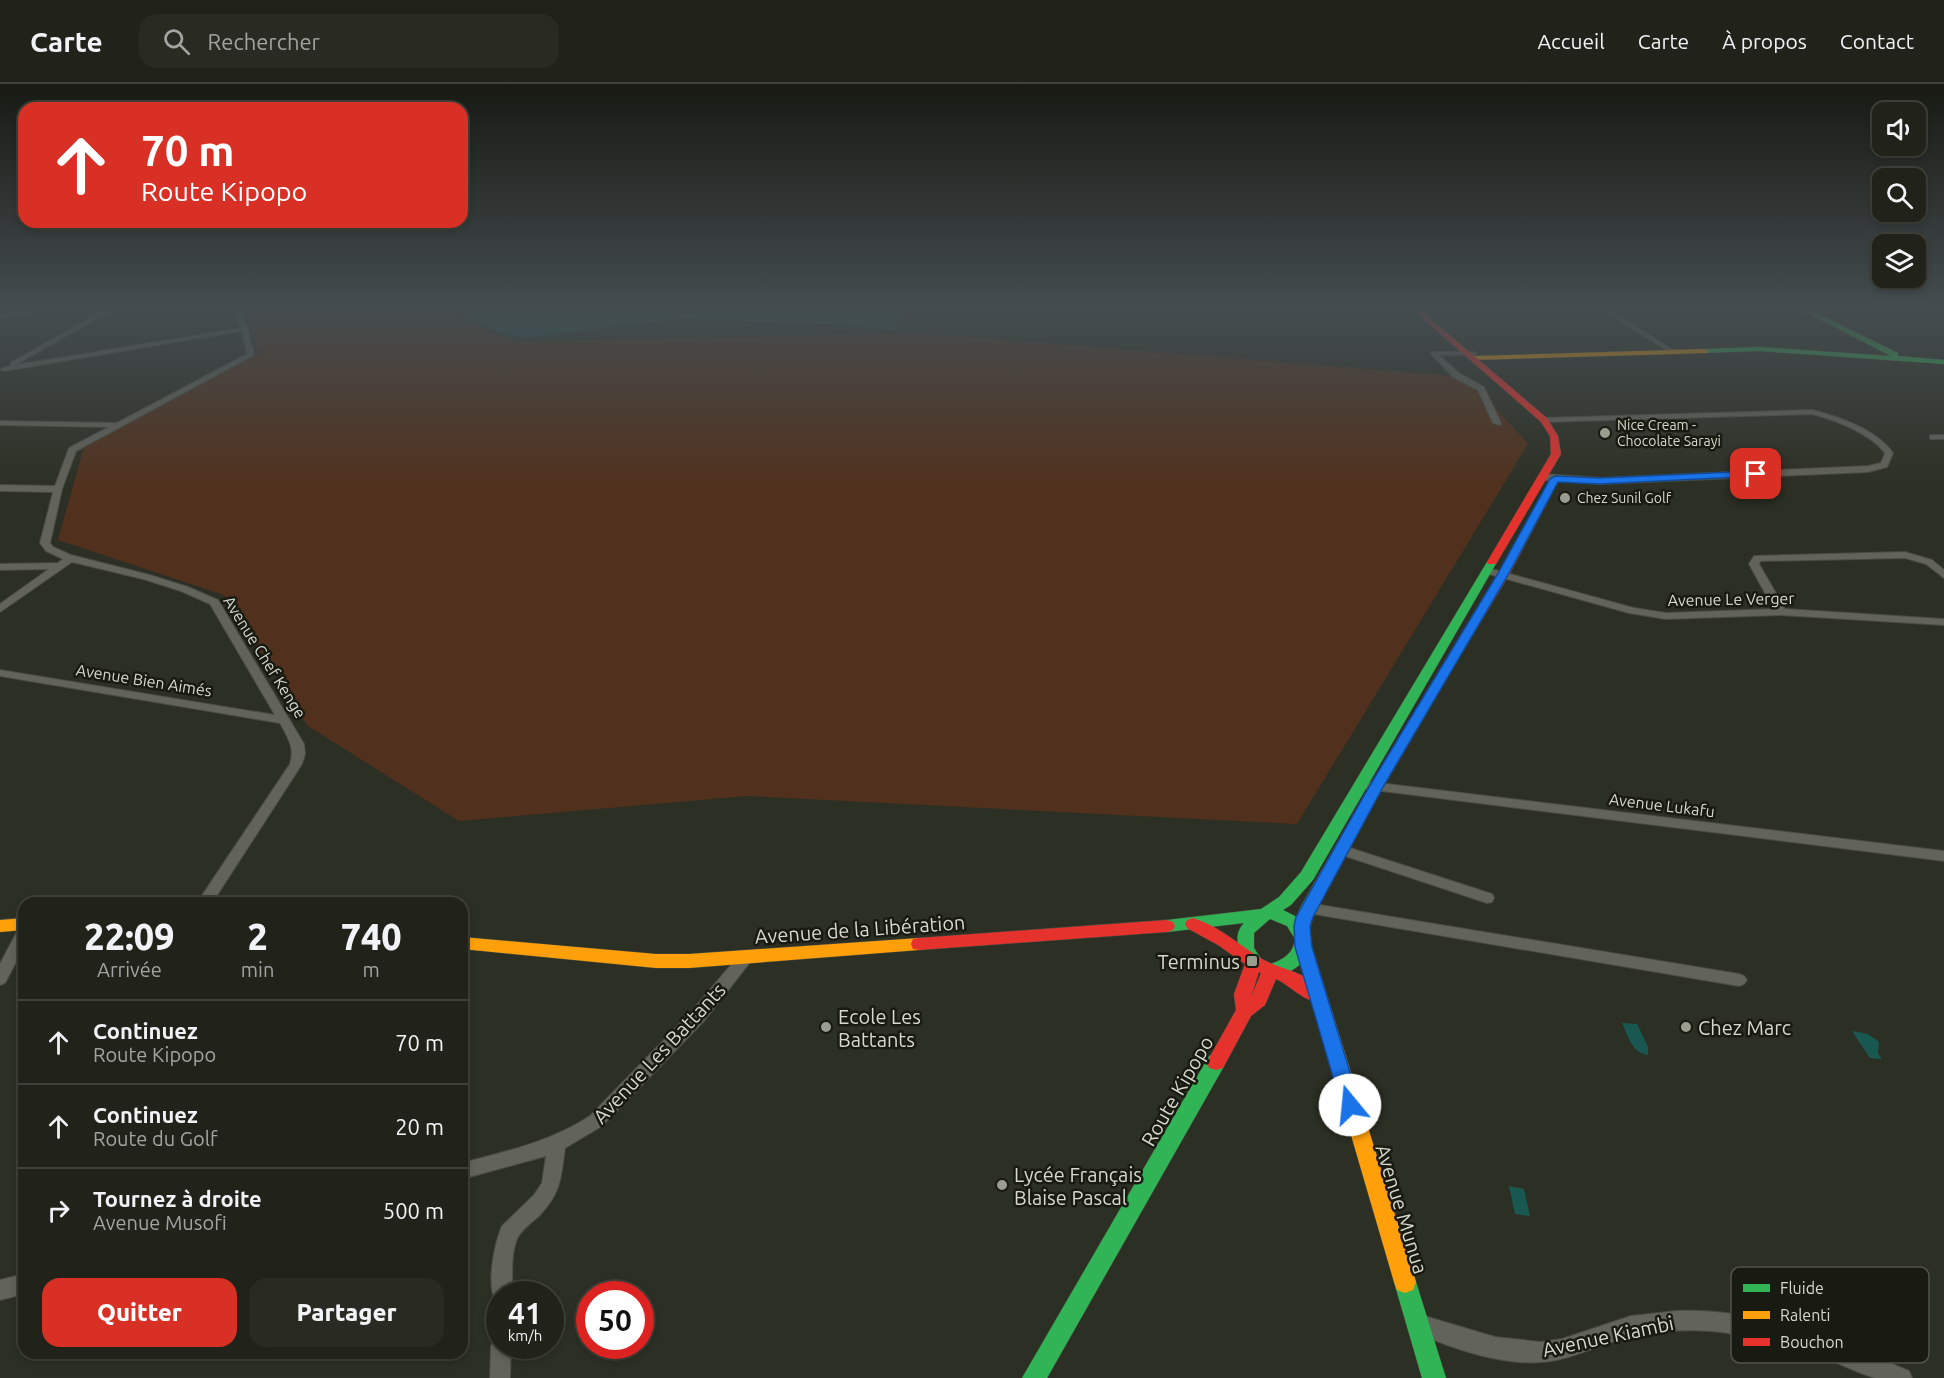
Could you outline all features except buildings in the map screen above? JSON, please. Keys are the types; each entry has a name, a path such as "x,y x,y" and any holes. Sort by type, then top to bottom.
{"main road":[{"path":"1253,960 1246,948 1245,936 1249,926 1288,898 1307,876 1488,571 1568,450 1565,436 1490,369"},
{"path":"1273,969 1294,963 1303,940 1308,908 1376,787 1503,575 1549,478"},
{"path":"1265,914 1289,917 1303,940"},
{"name":"Avenue de la Libération","path":"468,944 656,961 746,957 1193,924 1265,914"},
{"path":"0,926 18,924"},
{"path":"1193,924 1253,960 1292,978 1317,996"},
{"name":"Avenue Munua","path":"1303,940 1317,996 1434,1378"},
{"name":"Route Kipopo","path":"1245,1011 1243,994 1253,960"},
{"name":"Route Kipopo","path":"1034,1378 1245,1011 1259,1000 1273,969"}],"street":[{"path":"0,423 118,424 223,369"},
{"path":"1450,369 1481,389 1497,423"},
{"path":"1548,420 1812,412 1831,418 1877,441 1886,447 1889,453 1884,465 1868,469 1600,481 1549,478"},
{"name":"Avenue Chef Kenge","path":"118,424 72,450 58,489 45,543 49,549 71,558 129,572 214,602 298,744 299,754 296,764 208,897"},
{"path":"1934,437 1944,437"},
{"path":"0,488 58,489"},
{"path":"1781,612 1754,564 1757,558 1905,555 1929,562 1944,575"},
{"path":"0,609 71,558"},
{"path":"0,567 61,566"},
{"name":"Avenue Le Verger","path":"1488,571 1659,616 1781,612 1944,622"},
{"name":"Avenue Bien Aimés","path":"0,673 283,720"},
{"name":"Avenue Lukafu","path":"1361,784 1944,856"},
{"path":"1341,850 1487,898"},
{"path":"1308,908 1739,980"},
{"path":"0,979 18,944"},
{"name":"Avenue Les Battants","path":"468,1169 556,1146 577,1135 596,1121 698,1016 746,957"},
{"path":"502,1281 503,1255 509,1232 541,1201 551,1185 556,1146"},
{"path":"0,1290 18,1286"},
{"name":"Avenue Kiambi","path":"1417,1324 1482,1345 1542,1352 1646,1324 1685,1320 1731,1325"},
{"path":"500,1378 501,1359"},
{"name":"Avenue Kiambi","path":"1866,1363 1902,1378"}],"shaded area":[{"path":"230,369 1373,369 1468,377 1528,444 1297,824 747,796 459,821 308,726 224,595 58,540 84,447"}],"water":[{"path":"1622,1023 1637,1024 1648,1047 1648,1055 1634,1047"},
{"path":"1852,1031 1868,1034 1879,1042 1878,1053 1882,1059 1870,1058"},
{"path":"1509,1186 1524,1189 1530,1216 1515,1214"}],"traffic: fast":[{"path":"1252,959 1246,948 1246,931 1257,920 1285,901 1307,876 1492,562"},
{"path":"1302,930 1308,908 1376,787 1450,663"},
{"path":"1268,913 1282,916 1293,922 1300,930 1303,939 1302,948 1297,957 1288,965 1274,970"},
{"path":"1167,926 1261,915"},
{"path":"1034,1378 1216,1062"},
{"path":"1405,1282 1434,1378"}],"traffic: slow":[{"path":"0,926 18,924"},
{"path":"468,944 656,961 689,961 919,944"},
{"path":"1304,947 1405,1282"}],"traffic: jam":[{"path":"1485,369 1544,420 1554,436 1556,454 1492,562"},
{"path":"1450,663 1503,575 1542,503"},
{"path":"1193,924 1224,940 1257,964 1292,978 1317,996"},
{"path":"919,944 1167,926"},
{"path":"1245,1011 1243,994 1254,962"},
{"path":"1216,1062 1245,1011 1259,1000 1271,969"}],"place":[{"name":"Nice Cream - Chocolate Sarayi","path":"1605,433"},
{"name":"Chez Sunil Golf","path":"1565,498"},
{"name":"Terminus","path":"1252,961"},
{"name":"Ecole Les Battants","path":"826,1027"},
{"name":"Chez Marc","path":"1686,1027"},
{"name":"Lycée Français Blaise Pascal","path":"1002,1185"}],"route":[{"path":"1350,1105 1304,947 1302,926 1304,917 1376,787 1503,575 1555,479 1600,481 1756,474"}]}
